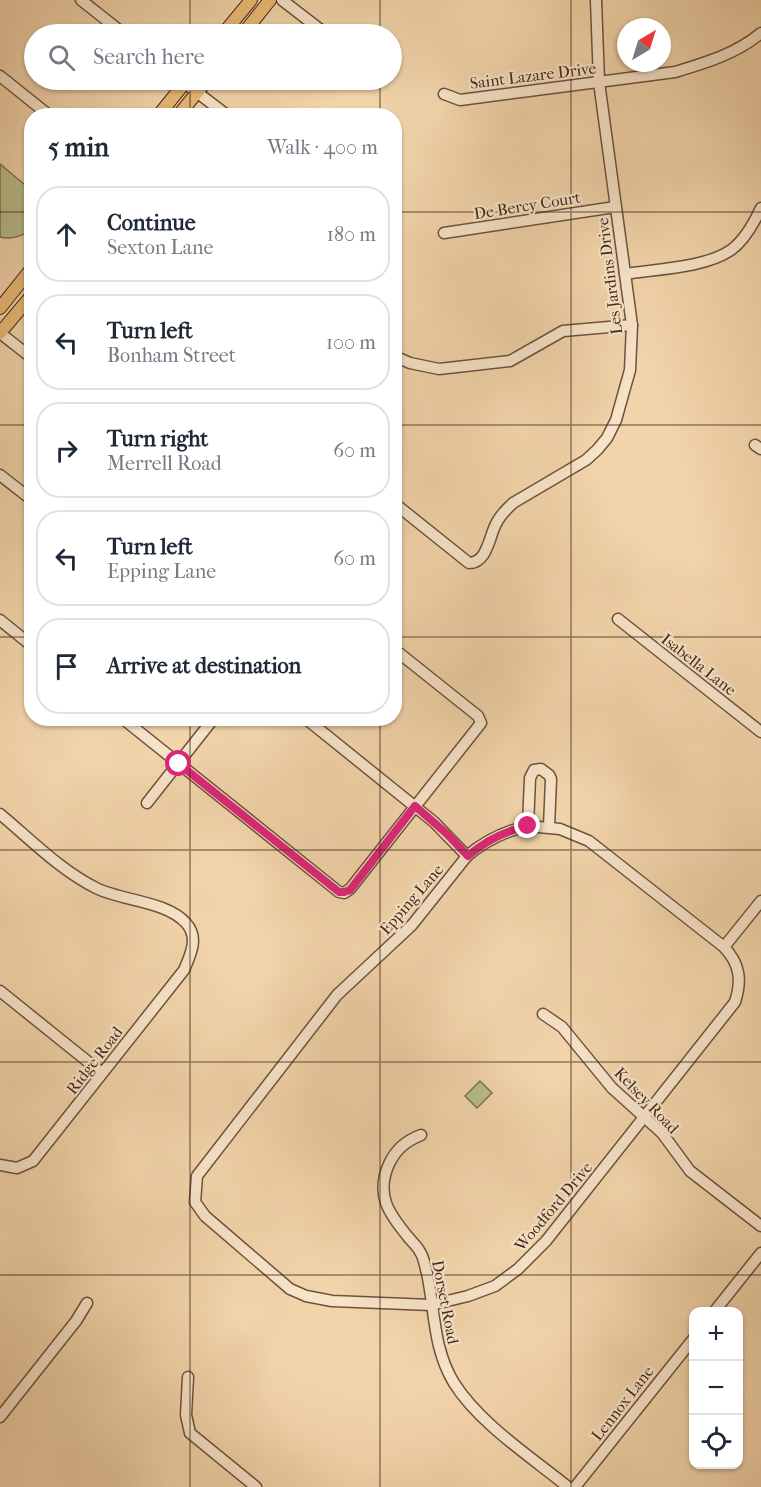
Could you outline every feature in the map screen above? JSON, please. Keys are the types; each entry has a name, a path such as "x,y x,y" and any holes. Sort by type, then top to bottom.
{"main road":[{"path":"231,24 251,0"},
{"path":"251,24 270,0"},
{"path":"164,108 177,90"},
{"path":"184,108 197,92"},
{"path":"0,308 24,278"},
{"path":"0,333 24,304"}],"street":[{"path":"81,0 111,24"},
{"path":"282,0 313,24"},
{"name":"Les Jardins Drive","path":"402,509 469,563 475,563 482,559 497,522 505,511 513,503 586,460 607,438 616,420 630,370 632,325 598,82 596,0"},
{"name":"Saint Lazare Drive","path":"444,94 460,100 675,72 707,63 734,51 751,42 761,33"},
{"path":"0,76 40,108"},
{"path":"197,92 218,108"},
{"name":"De Bercy Court","path":"444,233 615,207"},
{"path":"625,274 696,263 718,257 731,250 742,239 761,208"},
{"path":"402,360 439,369 510,361 563,331 632,325"},
{"path":"0,333 24,352"},
{"path":"0,475 24,494"},
{"name":"Isabella Lane","path":"618,619 761,732"},
{"path":"0,620 24,639"},
{"path":"132,726 339,892 344,892 350,890 481,723 477,716 402,655"},
{"path":"147,803 208,726"},
{"path":"315,726 415,806 468,856"},
{"path":"528,826 530,778 534,770 541,769 546,770 551,780 549,827"},
{"name":"Ridge Road","path":"0,814 57,861 94,887 110,894 165,909 177,915 187,924 193,935 184,970 33,1161 17,1168 0,1166"},
{"name":"Epping Lane","path":"205,1166 337,995 412,925 468,856 503,832 528,826 549,827 590,841 724,947"},
{"path":"724,947 761,901"},
{"name":"Woodford Drive","path":"205,1166 197,1176 195,1202 205,1216 290,1289 306,1296 332,1301 431,1305 468,1296 495,1286 518,1269 546,1240 735,1002 739,989 738,966 724,947"},
{"path":"0,991 102,1073"},
{"name":"Kelsey Road","path":"543,1014 562,1027 612,1088 662,1133 690,1172 761,1226"},
{"name":"Dorset Road","path":"421,1135 406,1141 394,1155 386,1172 383,1187 385,1203 391,1217 420,1252 427,1274 438,1346 445,1367 476,1412 568,1487"},
{"path":"717,1307 761,1253"},
{"path":"0,1417 76,1321 87,1303"},
{"name":"Lennox Lane","path":"575,1487 689,1343"},
{"path":"188,1377 186,1415 190,1433 256,1487"}],"green space":[{"path":"0,164 24,184 24,234 12,238 0,237"},
{"path":"480,1081 492,1093 477,1108 465,1096"}],"route":[{"path":"179,764 339,892 350,890 415,806 468,856 503,832 528,826"}]}
